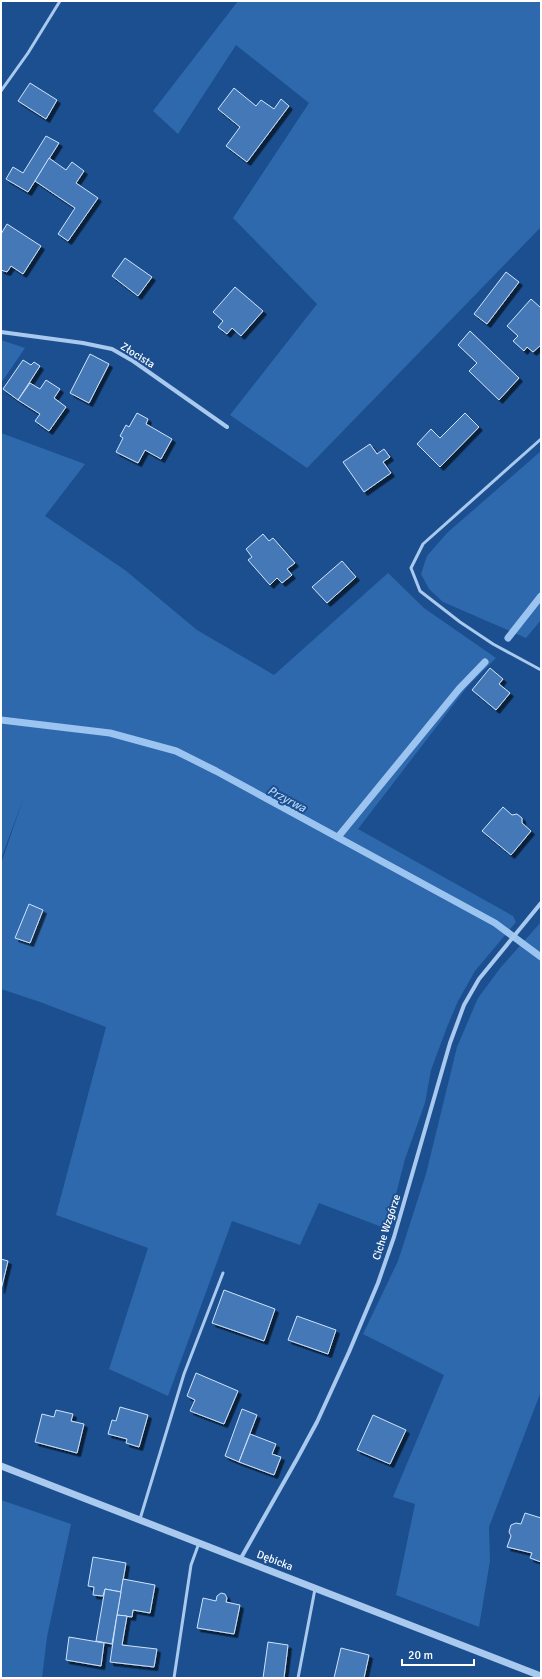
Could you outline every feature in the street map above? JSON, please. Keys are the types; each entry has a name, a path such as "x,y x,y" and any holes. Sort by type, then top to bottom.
{"street":[{"name":"Złocista","path":"1,332 83,343 112,349 133,361 227,427"},
{"name":"Ciche Wzgórze","path":"241,1558 297,1459 349,1352 378,1283 394,1237 450,1043 464,1005 479,979 541,903"},
{"name":"Dębicka","path":"1,1466 241,1558 541,1676"}],"lane":[{"path":"1,91 28,53 60,1"},
{"path":"541,439 423,544 411,568 420,591 460,622 493,644 541,670"},
{"path":"140,1519 184,1374 222,1273"},
{"path":"174,1678 191,1565 199,1542"},
{"path":"298,1678 315,1588"}],"shaded area":[{"path":"238,1 541,1 541,227 307,468 230,415 317,304 233,218 309,103 236,45 178,134 153,111"},
{"path":"1,340 25,348 1,383"},
{"path":"1,433 85,464 45,516 125,570 197,630 274,675 388,573 424,608 496,658 467,687 358,829 513,916 516,922 475,971 458,1001 447,1027 431,1070 425,1103 405,1159 387,1229 319,1203 300,1245 232,1221 168,1396 109,1369 148,1248 56,1215 106,1027 1,989 1,864 23,799 1,859"},
{"path":"541,451 541,620 526,638 443,602 429,589 421,574 427,556 447,533"},
{"path":"541,922 540,1394 489,1527 490,1561 479,1627 396,1595 415,1504 393,1497 444,1375 363,1334 398,1261 426,1174 457,1047 478,998 501,967"},
{"path":"1,1500 71,1524 47,1637 42,1678 1,1678"}],"building":[{"path":"30,83 57,100 46,119 18,101"},
{"path":"234,88 256,106 261,100 274,109 281,99 289,106 247,162 226,146 240,127 218,109"},
{"path":"46,136 59,143 28,192 6,179 13,167 23,173"},
{"path":"49,158 66,170 72,162 84,171 76,183 98,198 68,241 58,234 75,208 35,181"},
{"path":"7,224 41,246 23,274 11,266 7,272 1,270 1,234"},
{"path":"125,258 152,277 138,296 112,276"},
{"path":"506,272 519,282 487,324 474,314"},
{"path":"235,287 263,311 241,336 232,328 227,334 218,327 223,321 213,312"},
{"path":"531,299 541,308 541,345 533,352 527,347 524,351 513,341 518,336 507,326"},
{"path":"470,331 519,378 499,400 469,371 477,363 458,345"},
{"path":"90,354 109,364 89,403 70,393"},
{"path":"23,360 31,365 34,362 40,366 18,400 3,389"},
{"path":"46,380 60,389 54,398 66,407 49,431 35,421 40,414 18,400 30,383 40,389"},
{"path":"137,413 148,419 146,424 172,439 161,459 145,450 138,463 116,452 123,438 120,436 126,425 129,427"},
{"path":"465,413 479,427 440,467 417,444 431,429 440,438"},
{"path":"370,444 377,454 384,449 390,457 383,462 391,473 364,492 343,462"},
{"path":"263,534 269,541 273,538 295,563 287,569 292,575 282,583 277,578 270,585 248,560 252,557 246,549"},
{"path":"342,561 356,577 327,603 312,587"},
{"path":"490,668 503,679 499,684 510,693 496,710 472,690"},
{"path":"503,807 512,815 517,814 522,818 522,823 531,831 511,855 482,831"},
{"path":"29,904 43,910 30,943 15,938"},
{"path":"1,1259 8,1261 1,1290"},
{"path":"224,1290 275,1309 264,1341 212,1323"},
{"path":"297,1316 336,1330 328,1354 288,1340"},
{"path":"196,1373 238,1391 224,1424 190,1411 195,1400 187,1396"},
{"path":"120,1407 148,1415 139,1447 126,1443 127,1439 108,1434 112,1420 116,1421"},
{"path":"242,1409 257,1415 239,1462 225,1456"},
{"path":"56,1410 73,1414 71,1421 84,1424 77,1453 35,1442 42,1414 54,1417"},
{"path":"373,1415 406,1430 390,1464 357,1450"},
{"path":"250,1434 276,1444 272,1454 281,1457 274,1475 239,1462"},
{"path":"525,1513 541,1518 541,1562 530,1558 532,1553 507,1547 511,1536 509,1532 511,1525 516,1523 521,1524"},
{"path":"93,1557 126,1563 121,1592 105,1589 103,1596 93,1595 94,1587 88,1586"},
{"path":"123,1579 155,1585 150,1613 133,1610 132,1617 117,1615"},
{"path":"105,1589 121,1592 112,1644 96,1641"},
{"path":"221,1593 225,1594 227,1598 226,1602 240,1605 234,1634 197,1628 203,1598 216,1601 217,1596"},
{"path":"117,1615 127,1616 122,1645 157,1649 154,1667 110,1662"},
{"path":"69,1637 104,1643 101,1666 66,1660"},
{"path":"268,1642 288,1645 284,1678 263,1678"},
{"path":"341,1648 369,1655 364,1678 334,1678"}],"waterway":[{"path":"508,638 541,596"},
{"path":"338,837 459,689 485,662"},
{"name":"Przyrwa","path":"1,720 110,733 176,751 216,771 495,923 541,957"}]}
